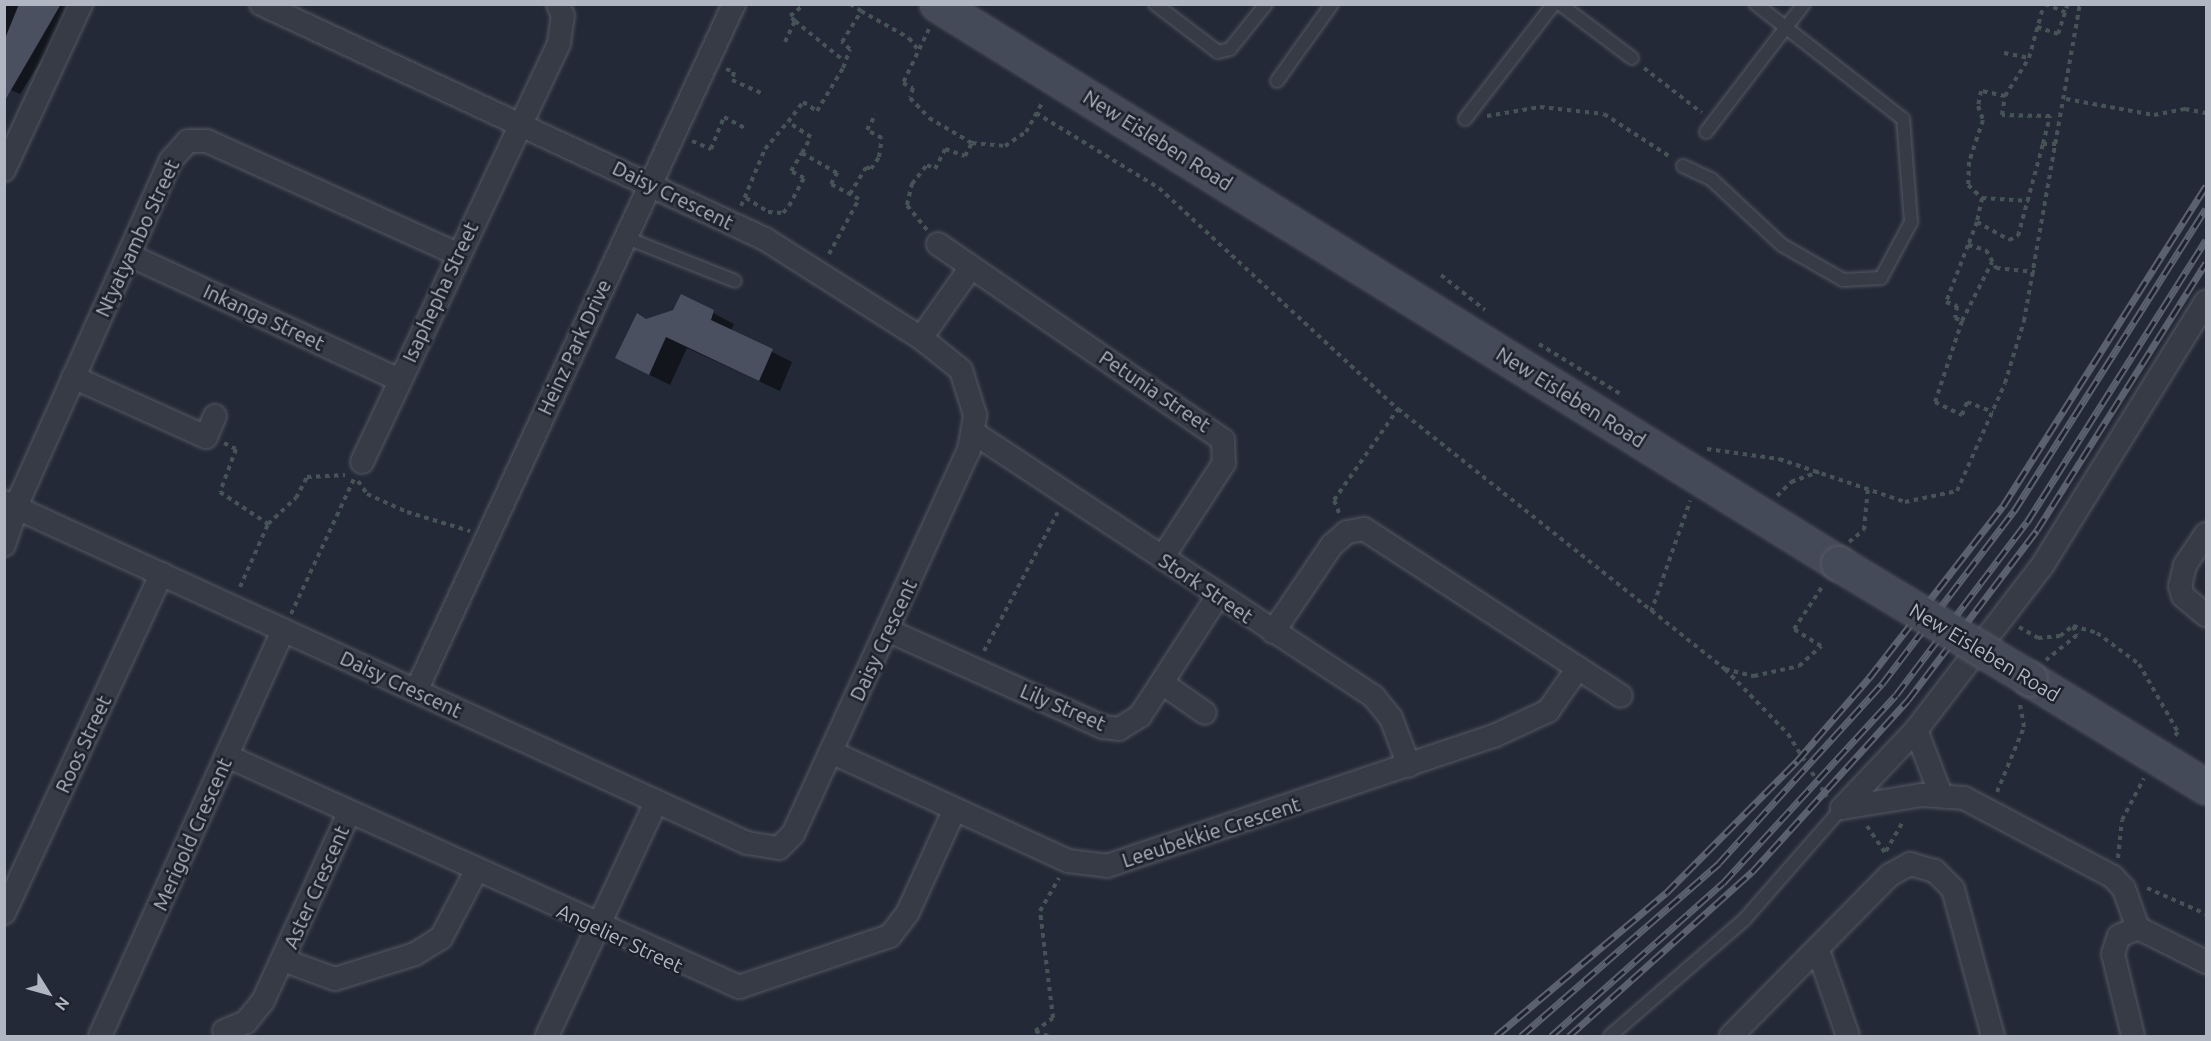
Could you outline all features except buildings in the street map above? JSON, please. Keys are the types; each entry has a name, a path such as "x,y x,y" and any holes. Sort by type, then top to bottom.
{"main road":[{"name":"New Eisleben Road","path":"940,6 1838,563 2206,787"}],"street":[{"path":"4,170 81,4"},
{"name":"Isaphepha Street","path":"359,470 518,123 559,43 563,16 558,4"},
{"name":"Heinz Park Drive","path":"416,691 649,182 734,4"},
{"name":"Daisy Crescent","path":"12,506 758,847 779,848 793,834 974,433 968,381 954,362 921,338 820,271 733,223 271,7"},
{"name":"Ntyatyambo Street","path":"4,545 12,506 21,495 171,160 180,147 198,139 458,254"},
{"name":"Petunia Street","path":"938,244 1223,441 1224,463 1162,558"},
{"name":"Inkanga Street","path":"129,255 399,380"},
{"path":"921,338 971,267"},
{"path":"1842,808 1916,730 2055,546 2206,302"},
{"path":"73,377 211,427"},
{"name":"Stork Street","path":"974,433 1382,704 1409,766"},
{"path":"1273,632 1332,545 1347,532 1371,532 1621,696"},
{"path":"2206,534 2185,565 2180,586 2190,604 2206,615"},
{"name":"Roos Street","path":"4,913 161,574"},
{"name":"Lily Street","path":"887,630 1110,729 1140,716 1218,596"},
{"name":"Merigold Crescent","path":"100,1036 283,630"},
{"name":"Leeubekkie Crescent","path":"831,752 1068,861 1107,867 1409,766 1548,711 1578,668"},
{"path":"1162,683 1205,714"},
{"path":"1916,730 1941,795"},
{"name":"Angelier Street","path":"227,756 598,928 739,987 871,947 890,936 908,912 955,809"},
{"path":"1842,808 1941,795 1980,805 2113,877 2124,889 2138,928 2206,962"},
{"path":"547,1036 656,802"},
{"name":"Aster Crescent","path":"224,1031 255,1014 283,960 349,813"},
{"path":"1731,1036 1890,875 1900,867 1923,865 1953,889 1992,1036"},
{"name":"Aster Crescent","path":"283,960 335,979 415,954 441,938 476,871"},
{"path":"2133,1036 2113,954 2119,936 2138,928"},
{"path":"1818,950 1848,1036"}],"lane":[{"path":"1155,4 1218,52 1230,49 1266,4"},
{"path":"1277,81 1332,4"},
{"path":"1465,119 1554,4"},
{"path":"1560,4 1632,58"},
{"path":"1683,166 1711,179 1782,245 1843,280 1881,278 1911,222 1903,119 1756,4"},
{"path":"1710,127 1804,4"},
{"path":"624,237 735,281"},
{"path":"1610,1036 1744,920 1842,808"}],"path":[{"path":"805,4 790,16 844,61"},
{"path":"850,4 909,38 920,52"},
{"path":"1977,222 2009,240 2018,237 2050,116 2002,115 2005,96 2029,58 2044,4 2065,12"},
{"path":"2037,27 2058,34 2068,4"},
{"path":"1698,444 1715,452 1779,459 1905,502 1958,491 1994,412 2035,272 2066,99 2080,4"},
{"path":"940,6 920,52 903,83 913,88 910,98 929,118 972,143 1005,146 1026,132 1056,77"},
{"path":"733,223 765,149 802,102 817,111 850,49 842,42 861,11"},
{"path":"785,42 795,21"},
{"path":"2004,52 2029,58"},
{"path":"1632,58 1710,127"},
{"path":"705,62 734,72 732,80 763,94"},
{"path":"2005,96 1981,91 1978,106 1983,120 1969,162 1968,184 1982,198 2028,201"},
{"path":"2066,99 2154,115 2185,109 2206,113"},
{"path":"1465,119 1540,107 1604,114 1683,166"},
{"path":"1036,113 1160,188 1398,409 1725,669 1788,734 1825,796 1865,823 1886,851 1890,875"},
{"path":"850,194 866,167 871,169 879,157 882,138 867,130 876,114"},
{"path":"672,133 711,149 724,117 745,128"},
{"path":"768,212 783,213 804,178 791,171 811,137 788,122"},
{"path":"938,244 907,205 912,184 927,165 935,169 945,149 965,156 972,143"},
{"path":"2043,144 2057,144"},
{"path":"802,153 837,173 831,184 859,200 820,271"},
{"path":"1962,321 1955,318 1957,306 1946,302 1977,222 1982,198"},
{"path":"1968,245 1986,250 1996,268 2035,272"},
{"path":"1992,261 1962,321 1935,402 1962,415 1968,402 1994,412"},
{"path":"1441,275 1493,317"},
{"path":"1528,338 1627,398"},
{"path":"1347,532 1334,500 1398,409"},
{"path":"211,427 236,450 220,492 268,524"},
{"path":"359,470 367,494 486,537"},
{"path":"230,606 268,524 296,498 307,477 359,470"},
{"path":"283,630 359,470"},
{"path":"1760,514 1791,482 1820,472"},
{"path":"1725,669 1754,676 1806,659 1821,646 1794,629 1838,563 1851,538 1864,530 1868,488"},
{"path":"975,669 1067,495"},
{"path":"1651,612 1690,501 1700,506"},
{"path":"2000,617 2038,638 2060,636 2073,626"},
{"path":"1980,805 2002,788 2024,727 2020,701 2030,679 2077,635 2073,626"},
{"path":"2073,626 2097,633 2139,664 2178,732 2157,757 2122,820 2113,877 2206,914"},
{"path":"1048,1036 1035,1031 1053,1018 1040,910 1068,861"}],"railway":[{"path":"1496,1036 1666,893 1797,761 1869,678 2003,506 2206,186"},
{"path":"1521,1036 1719,863 1882,684 2014,511 2206,209"},
{"path":"1551,1036 1723,883 1896,695 2027,522 2206,240"},
{"path":"1569,1036 1752,872 1908,700 2037,530 2206,263"}]}
